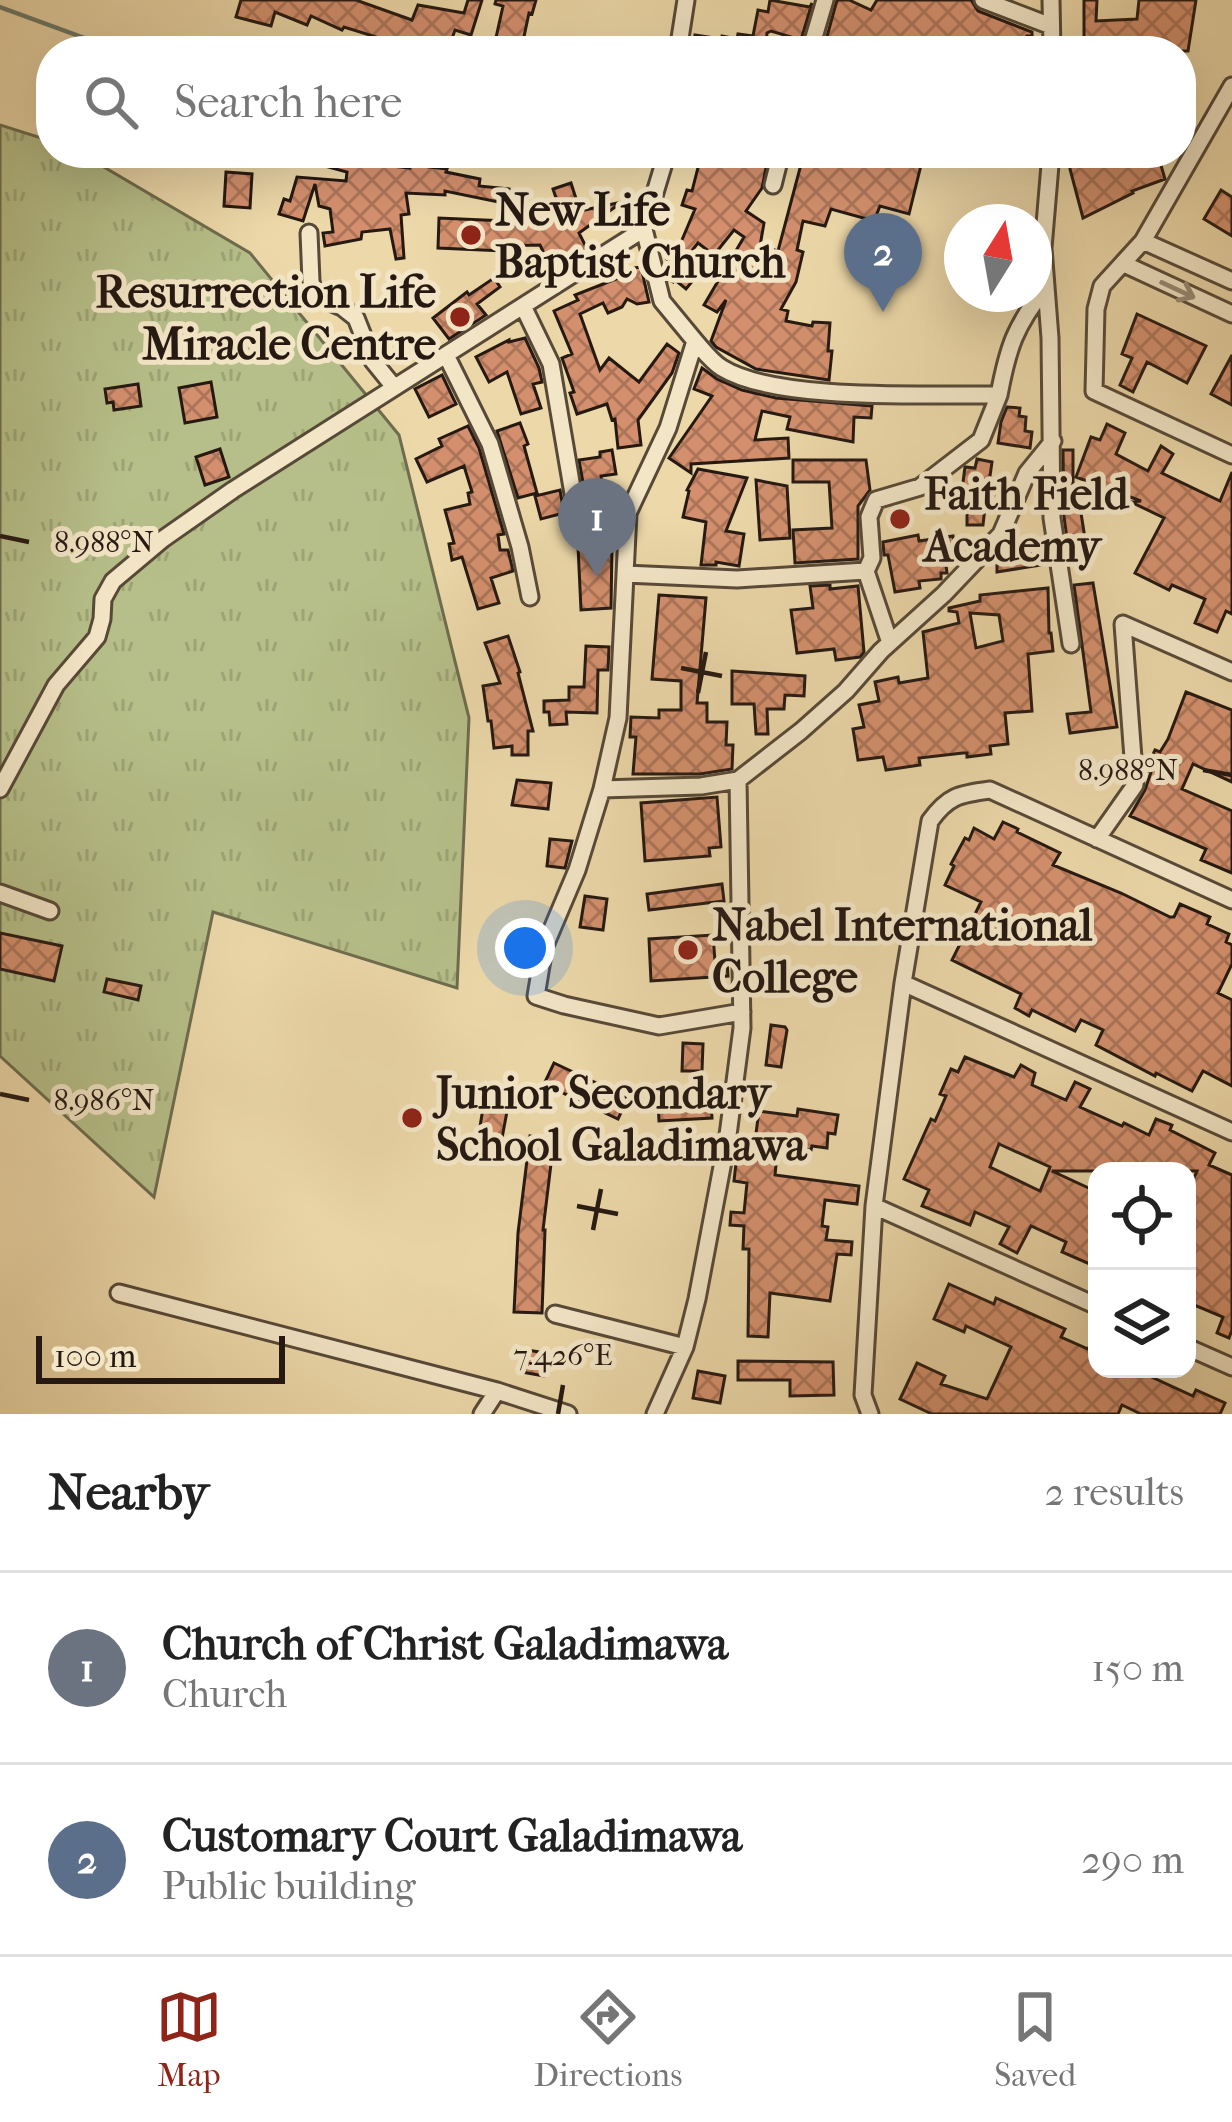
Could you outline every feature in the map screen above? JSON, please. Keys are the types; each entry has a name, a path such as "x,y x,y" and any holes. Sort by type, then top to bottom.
{"street":[{"path":"680,36 686,0"},
{"path":"814,36 825,0"},
{"path":"983,0 1051,26"},
{"path":"1051,0 1051,36"},
{"path":"1196,149 1232,86"},
{"path":"663,168 644,230 662,302 721,367 769,386 999,395"},
{"path":"773,185 777,168"},
{"path":"1047,204 1051,168"},
{"path":"1185,168 1143,241 1102,286 1096,309 1094,391 1232,454"},
{"path":"0,789 56,686 97,637 103,598 113,581 163,538 233,490 644,230"},
{"path":"309,233 314,295 356,319 373,361 394,387"},
{"path":"1143,241 1232,281"},
{"path":"1124,264 1232,314"},
{"path":"523,306 551,364 579,529 627,527"},
{"path":"890,643 866,571 872,558 869,518 876,500 920,487 981,440 999,395 1008,351 1027,312"},
{"path":"1047,312 1052,518 1071,644"},
{"path":"695,341 668,428 628,513 617,718 577,870 544,948 536,996 659,1026 742,1012"},
{"path":"446,355 490,444 530,597"},
{"path":"602,789 738,780 831,704 1000,534 1027,473 1053,441"},
{"path":"625,574 737,580 866,571"},
{"path":"1097,839 1135,785 1124,624 1232,672"},
{"path":"656,1414 685,1347 728,1135 742,1012 738,780"},
{"path":"870,1414 863,1395 874,1206 930,821 943,804 962,793 990,790 1232,900"},
{"path":"0,892 50,911"},
{"path":"903,983 1232,1132"},
{"path":"874,1206 1088,1302"},
{"path":"119,1293 568,1414"},
{"path":"555,1314 685,1347"},
{"path":"1196,1351 1232,1367"},
{"path":"482,1414 496,1391"}],"green space":[{"path":"0,125 36,136 36,168 106,168 250,253 399,435 469,718 457,988 213,912 154,1197 0,1056"}],"building":[{"path":"241,0 356,0 412,20 418,5 464,13 468,0 482,0 471,35 455,30 453,36 373,36 342,30 311,16 307,25 275,12 271,26 236,17"},
{"path":"496,0 536,0 524,36 496,36 503,6 495,4"},
{"path":"770,0 810,7 812,3 802,36 771,31 767,36 753,36 758,10 768,12"},
{"path":"837,0 871,10 877,0 971,0 978,11 1032,32 1032,36 827,36"},
{"path":"1084,0 1097,0 1096,21 1137,19 1139,0 1196,0 1190,36 1084,36"},
{"path":"332,168 447,169 480,179 479,186 509,189 508,204 445,191 445,195 406,193 409,214 401,215 404,258 396,259 390,229 362,232 361,239 325,246 323,233 333,232 330,209 319,206 315,184 303,221 279,214 284,199 290,201 297,177 346,181 347,172"},
{"path":"698,168 766,168 762,188 746,211 764,223 760,246 778,251 800,168 920,168 909,214 880,206 874,221 831,209 825,226 803,221 796,282 781,309 788,311 786,321 812,326 813,322 830,323 829,380 756,369 711,341 726,300 717,312 704,305 744,237 734,230 714,255 698,243 681,268 695,278 686,289 669,280 673,262 667,259 675,244 679,247 695,209 682,205 687,190 692,191"},
{"path":"1162,168 1165,179 1083,218 1070,169"},
{"path":"226,172 252,174 250,208 224,206"},
{"path":"571,183 580,211 622,202 579,233 588,251 553,272 540,245 503,246 503,251 438,248 439,218 506,221 506,225 548,223 549,216 561,213 553,189"},
{"path":"1221,190 1232,197 1232,236 1204,219"},
{"path":"641,267 649,302 637,304 627,299 608,313 603,303 580,314 600,370 609,358 639,382 667,344 679,353 672,373 638,420 641,445 618,448 615,419 607,404 577,414 562,358 572,354 554,311 578,300 575,295 621,277 620,270"},
{"name":"Resurrection Life Miracle Centre","path":"494,278 500,287 477,304 486,315 449,339 433,318"},
{"path":"1137,314 1206,346 1187,383 1147,362 1133,392 1120,385 1132,358 1122,354"},
{"path":"525,338 539,368 542,382 533,384 541,408 521,414 507,372 489,382 476,357 509,340"},
{"path":"1232,355 1232,405 1211,394"},
{"path":"702,368 742,390 776,398 872,406 871,418 854,417 853,442 787,429 790,417 762,411 755,440 788,438 789,458 691,464 691,473 669,458 712,396 694,389"},
{"path":"442,375 456,404 429,417 415,389"},
{"path":"211,382 217,417 185,423 179,388"},
{"path":"138,384 141,406 114,410 113,402 107,403 105,389"},
{"path":"1007,407 1020,408 1019,416 1026,417 1025,431 1032,432 1030,448 998,443"},
{"path":"520,423 537,493 518,498 497,431"},
{"path":"1107,424 1125,433 1116,454 1148,471 1161,446 1173,454 1162,473 1220,501 1232,472 1232,614 1226,611 1217,632 1195,623 1205,599 1172,585 1169,590 1135,573 1164,518 1131,502 1141,501 1076,477 1091,437 1100,440"},
{"path":"468,426 504,534 498,535 500,550 508,550 513,571 491,578 499,603 478,609 462,557 452,560 449,544 454,543 445,510 470,504 468,493 472,492 464,466 427,482 416,459 442,446 439,439"},
{"path":"220,449 229,477 205,485 196,457"},
{"path":"612,450 616,474 601,476 607,516 589,517 579,460"},
{"path":"1063,450 1073,450 1073,508 1080,507 1088,557 1070,560 1064,517"},
{"path":"977,459 992,462 989,483 996,484 993,499 986,498 983,525 967,525 966,490 962,490 965,467 975,468"},
{"path":"793,460 866,460 870,490 858,506 858,559 795,563 793,530 832,528 829,482 793,482"},
{"path":"698,469 747,478 726,531 744,534 739,566 701,565 706,522 683,517 687,490"},
{"path":"756,480 787,486 790,538 760,540"},
{"path":"560,490 564,513 541,519 535,496"},
{"path":"918,535 919,541 953,536 957,563 946,565 947,573 941,573 941,579 919,581 920,588 895,592 883,542"},
{"path":"1025,538 1043,539 1047,564 997,572 997,555 1025,545"},
{"path":"612,545 611,608 581,610 578,546"},
{"path":"1093,583 1117,727 1070,733 1067,714 1091,712 1074,585"},
{"path":"830,585 830,589 858,586 864,652 860,657 836,660 834,649 797,653 791,610 813,608 810,586"},
{"path":"1048,588 1053,651 1028,654 1032,711 1005,713 1008,744 990,746 991,754 919,758 920,765 886,770 883,757 858,760 853,729 864,727 859,705 879,701 875,682 928,678 923,632 959,623 957,612 949,608 980,601 980,595","holes":["970,613 999,615 1003,641 976,648"]},
{"path":"659,595 706,598 697,703 707,703 707,722 727,722 732,769 633,774 636,737 630,737 631,717 659,718 659,710 681,710 681,681 652,679"},
{"path":"508,636 533,731 528,731 528,755 512,755 512,746 494,748 488,721 483,686 500,683 485,643"},
{"path":"586,646 609,647 608,670 598,670 597,713 566,712 567,724 550,725 544,701 569,700 569,687 584,687"},
{"path":"732,671 805,676 804,696 785,695 784,709 767,709 768,734 756,734 754,704 732,704"},
{"path":"1186,692 1232,710 1232,782 1193,764 1182,789 1232,811 1232,873 1201,860 1206,849 1130,816 1145,790 1151,772 1146,770 1155,750 1160,752 1168,739"},
{"path":"517,780 551,783 548,809 512,805"},
{"path":"717,797 721,847 709,848 710,856 645,861 641,803"},
{"path":"1003,822 1060,853 1053,865 1170,917 1180,904 1210,917 1207,924 1229,934 1226,942 1232,945 1232,964 1218,993 1232,1000 1232,1086 1203,1071 1192,1091 1155,1076 1096,1045 1103,1030 1081,1020 1075,1031 1032,1010 1029,1016 1015,1008 1021,994 952,960 981,902 945,885 951,864 974,828 994,839"},
{"path":"550,839 572,841 565,868 547,866"},
{"path":"722,884 724,901 649,910 647,894"},
{"path":"585,896 607,899 603,930 580,927"},
{"path":"0,933 62,946 54,981 0,969"},
{"name":"Nabel International College","path":"713,935 715,961 727,961 728,976 651,981 649,939"},
{"path":"107,979 141,986 138,1000 104,992"},
{"path":"771,1025 787,1030 781,1067 766,1065"},
{"path":"683,1043 703,1044 702,1071 682,1071"},
{"path":"965,1057 1014,1077 1021,1065 1035,1073 1032,1085 1066,1100 1075,1082 1090,1089 1080,1107 1149,1135 1156,1119 1215,1153 1209,1165 1232,1175 1229,1338 1217,1333 1223,1317 1196,1306 1196,1162 1088,1162 1088,1171 1052,1171 1088,1188 1088,1263 1062,1252 1066,1242 1031,1226 1017,1253 1000,1244 1009,1227 975,1212 970,1225 922,1206 929,1190 904,1179 946,1096 940,1094 951,1069 958,1072","holes":["999,1144 1050,1167 1040,1191 990,1167"]},
{"path":"554,1063 628,1098 618,1119 544,1084"},
{"path":"711,1101 712,1118 659,1121 658,1103"},
{"path":"484,1102 508,1106 500,1149 477,1145"},
{"path":"798,1109 838,1115 835,1134 828,1133 827,1148 778,1145 775,1175 859,1186 857,1204 825,1200 822,1226 828,1227 826,1240 852,1242 851,1255 837,1254 830,1301 770,1293 768,1337 748,1336 749,1249 743,1249 744,1226 730,1225 731,1212 744,1213 747,1183 734,1181 738,1146 754,1148 759,1111 797,1116"},
{"path":"530,1136 554,1139 543,1230 542,1313 514,1312"},
{"path":"949,1284 994,1304 996,1298 1065,1329 1061,1337 1088,1349 1088,1378 1154,1378 1193,1396 1196,1390 1225,1403 1220,1414 1141,1414 1122,1405 1118,1414 932,1414 900,1399 917,1363 945,1376 941,1384 987,1399 1011,1347 966,1326 964,1332 934,1319"},
{"path":"527,1350 552,1354 549,1372 544,1376 522,1372"},
{"path":"738,1361 833,1362 834,1395 790,1396 790,1380 738,1380"},
{"path":"698,1371 725,1376 720,1403 693,1398"}],"waterway":[{"path":"0,7 79,36"}],"place":[{"name":"New Life Baptist Church","path":"471,235"},
{"name":"Customary Court Galadimawa","path":"883,312"},
{"name":"Resurrection Life Miracle Centre","path":"460,317"},
{"name":"Faith Field Academy","path":"900,519"},
{"name":"Church of Christ Galadimawa","path":"597,577"},
{"name":"Nabel International College","path":"688,950"},
{"name":"Junior Secondary School Galadimawa","path":"412,1118"}]}
